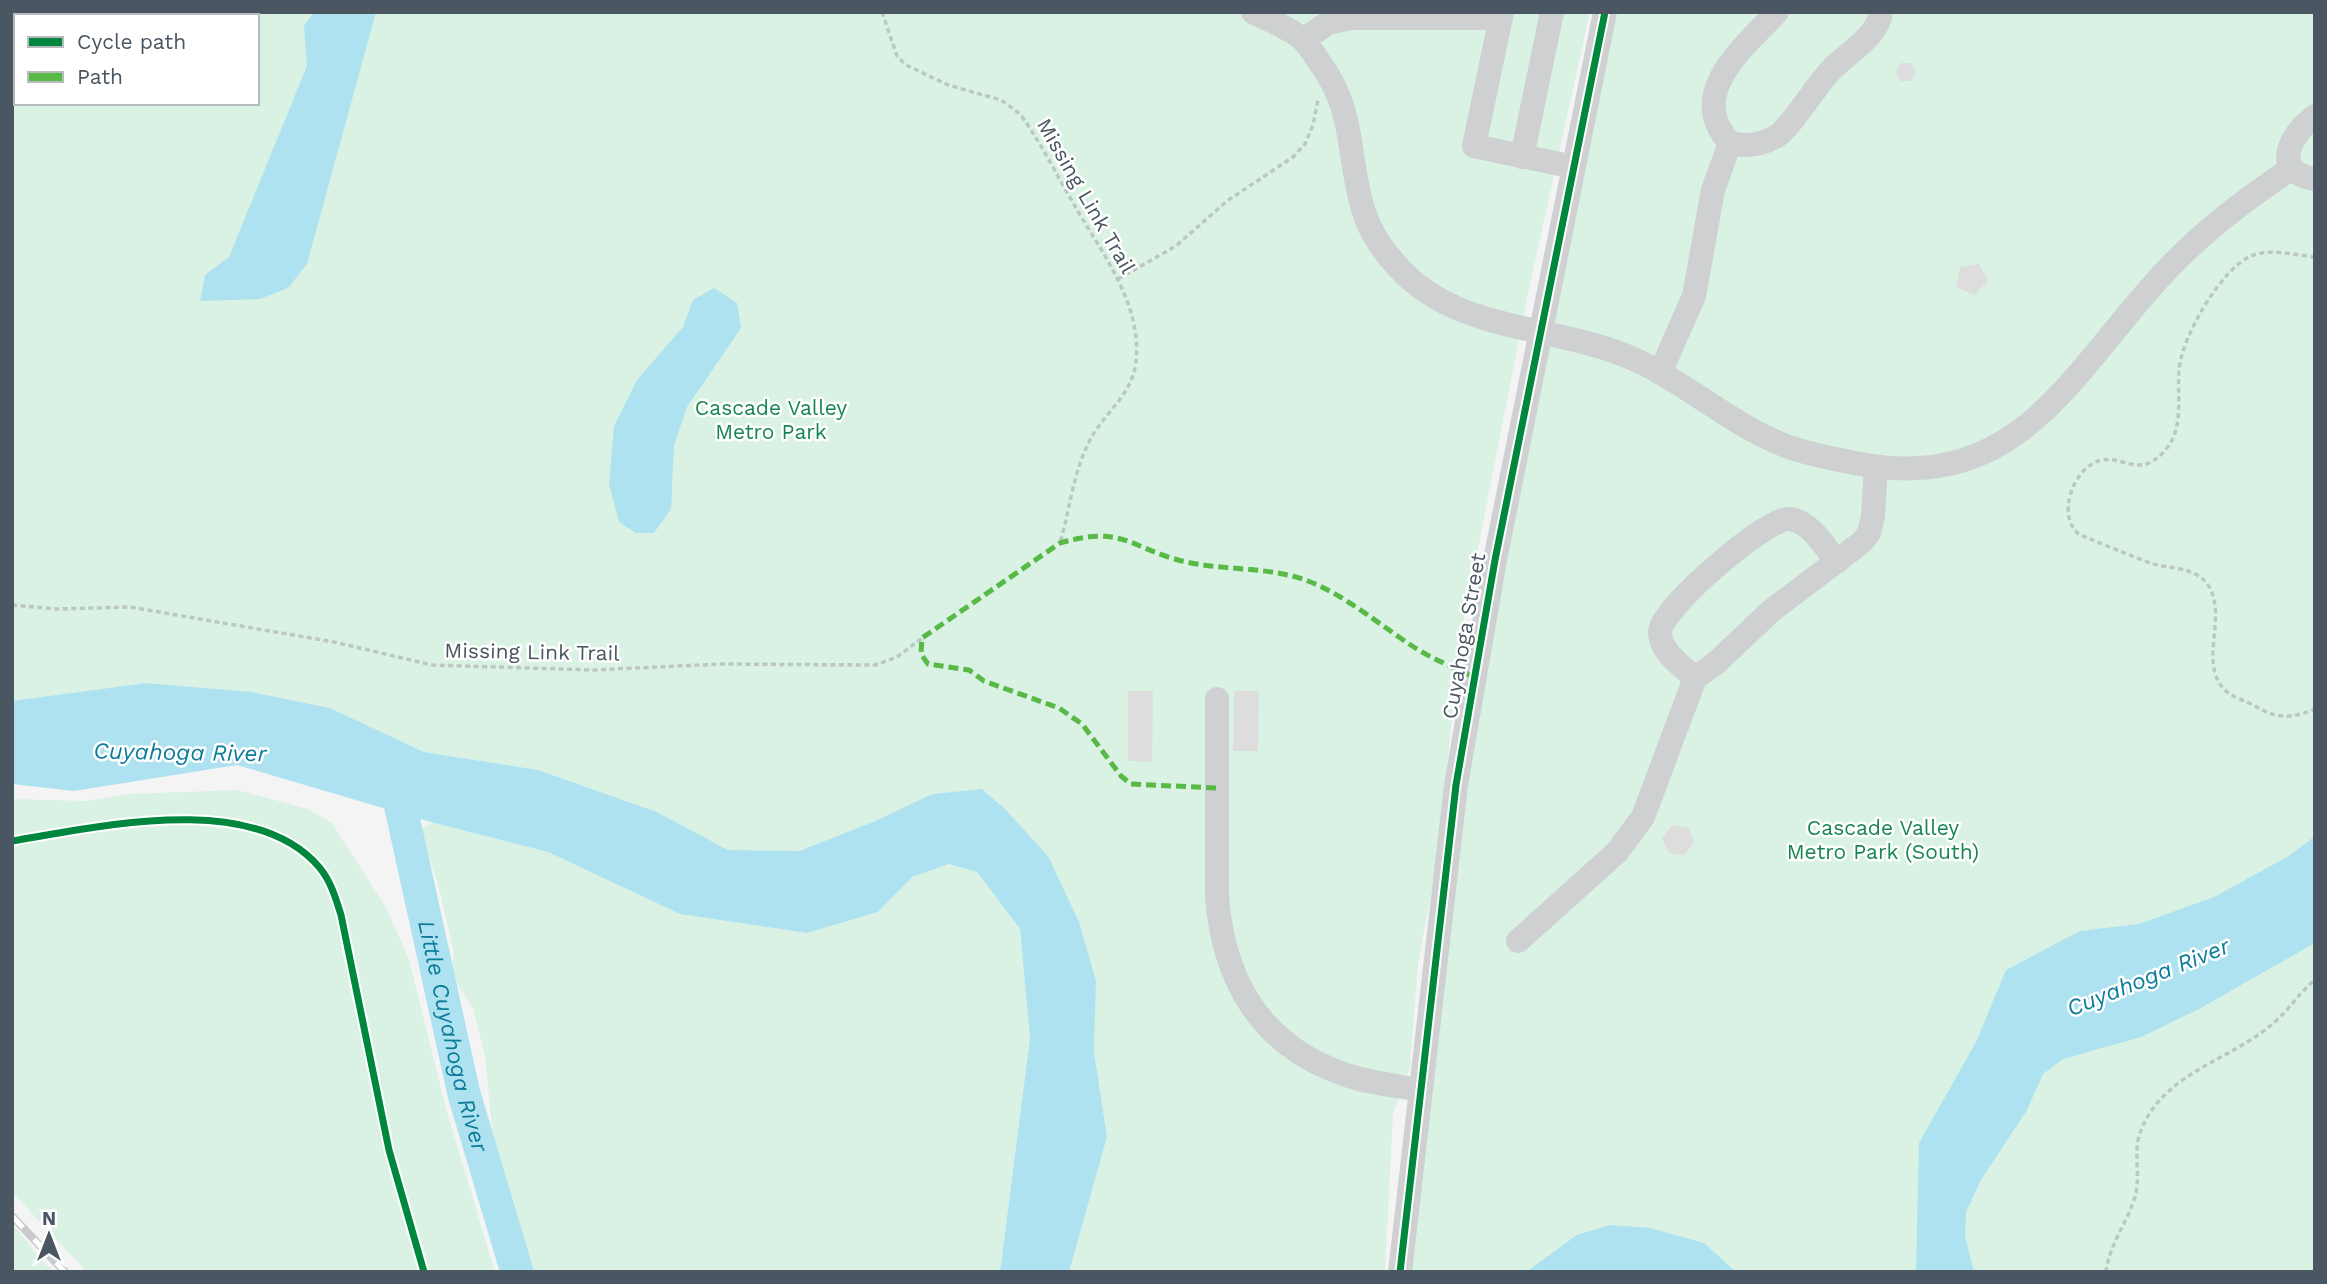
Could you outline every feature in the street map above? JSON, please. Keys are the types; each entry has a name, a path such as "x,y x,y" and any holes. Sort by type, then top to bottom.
{"street":[{"path":"1253,12 1303,40 1326,70 1341,97 1348,118 1363,210 1378,242 1397,267 1417,286 1446,304 1481,318 1614,351 1660,373 1719,412 1787,446 1822,457 1876,467 1933,468 1956,463 1978,456 2017,435 2059,398 2146,293 2186,250 2234,209 2292,168"},
{"path":"1522,157 1552,12"},
{"name":"Cuyahoga Street","path":"1400,1272 1456,785 1495,560 1605,12"},
{"path":"1660,373 1694,296 1713,190 1730,143 1714,113 1712,95 1732,62 1777,12"},
{"path":"1730,143 1751,145 1766,141 1784,130 1824,77 1877,27 1881,12"},
{"path":"1303,40 1328,23 1351,18 1501,15 1474,146 1574,167"},
{"path":"2315,116 2304,124 2289,145 2292,168 2302,177 2315,179"},
{"path":"1518,941 1617,852 1643,817 1695,678 1716,663 1771,611 1837,562 1869,533 1876,467"},
{"path":"1695,678 1668,653 1661,640 1661,624 1665,615 1691,589 1748,541 1777,520 1787,518 1809,528 1837,562"},
{"path":"1217,699 1219,926 1236,982 1276,1033 1315,1062 1361,1079 1420,1090"}],"path":[{"path":"1116,276 1176,246 1227,201 1293,157 1306,144 1326,70"},
{"path":"2315,257 2263,253 2249,256 2234,270 2193,321 2181,353 2179,416 2174,437 2166,450 2141,466 2099,460 2087,467 2076,481 2068,504 2068,520 2071,529 2080,535 2152,564 2184,569 2207,584 2215,601 2217,618 2215,671 2222,687 2235,697 2267,714 2288,718 2315,709"},
{"path":"2106,1272 2107,1260 2135,1196 2138,1136 2146,1118 2171,1089 2194,1069 2230,1056 2278,1019 2315,980"}],"green space":[{"name":"Cascade Valley Metro Park","path":"12,12 1590,12 1527,298 1460,641 1437,862 1418,964 1410,1068 1393,1114 1385,1272 1069,1272 1107,1137 1094,1052 1096,981 1048,856 1005,809 982,789 932,794 873,822 798,851 728,850 657,812 538,770 424,752 330,708 252,692 146,683 12,701"},
{"name":"Cascade Valley Metro Park (South)","path":"1616,12 2315,12 2315,1272 1400,1272 1448,855"},
{"path":"237,790 308,809 332,823 385,906 409,959 446,1109 495,1272 87,1272 12,1192 12,799 85,801 131,794"},
{"path":"432,822 548,852 680,914 807,933 878,912 912,877 949,864 977,872 1020,929 1030,1038 1000,1272 529,1272 522,1250 514,1202 496,1169 485,1056 473,1008 452,976 454,952 439,888 420,831"},
{"path":"12,1223 43,1262 55,1272 12,1272"}],"water":[{"path":"314,12 376,12 307,264 288,288 260,299 200,301 205,275 229,257 307,66 304,26"},
{"path":"714,288 737,303 741,328 687,407 674,445 671,509 654,533 636,533 619,522 609,484 614,426 637,380 683,327 693,300"},
{"name":"Cuyahoga River","path":"146,683 252,692 330,708 424,752 538,770 657,812 728,850 799,851 873,822 932,794 982,789 1005,809 1048,856 1079,922 1096,981 1094,1052 1107,1137 1069,1272 1000,1272 1030,1038 1020,929 977,872 949,864 912,877 878,912 807,933 680,914 548,852 427,821 237,765 74,791 12,784 12,701"},
{"name":"Cuyahoga River","path":"2315,836 2315,943 2199,1009 2141,1037 2063,1059 2043,1074 2027,1110 1981,1180 1966,1212 1965,1236 1974,1272 1916,1272 1919,1143 1976,1042 2006,970 2080,931 2139,924 2214,897 2289,856"},
{"path":"1610,1225 1650,1228 1704,1243 1736,1272 1526,1272 1577,1235"}],"building":[{"path":"1901,63 1912,63 1916,73 1911,81 1900,81 1896,72"},
{"path":"1979,264 1988,281 1974,295 1956,287 1960,267"},
{"path":"1128,691 1153,691 1152,762 1128,761"},
{"path":"1234,691 1259,691 1258,751 1233,751"},
{"path":"1672,825 1688,827 1694,842 1684,855 1669,853 1662,838"}],"waterway":[{"name":"Little Cuyahoga River","path":"399,799 464,1094 517,1272"}],"railway":[{"path":"12,1216 65,1272"}],"marked path":[{"path":"1216,788 1131,784 1121,776 1082,724 1059,708 984,681 969,670 928,664 921,654 922,638 1060,543 1098,536 1124,540 1182,561 1277,573 1308,581 1350,603 1424,653 1474,677"}],"cycle path":[{"path":"1400,1272 1456,785 1495,560 1605,12"},
{"path":"12,841 130,823 216,821 255,828 290,843 319,867 330,884 341,915 389,1150 424,1272"}]}
